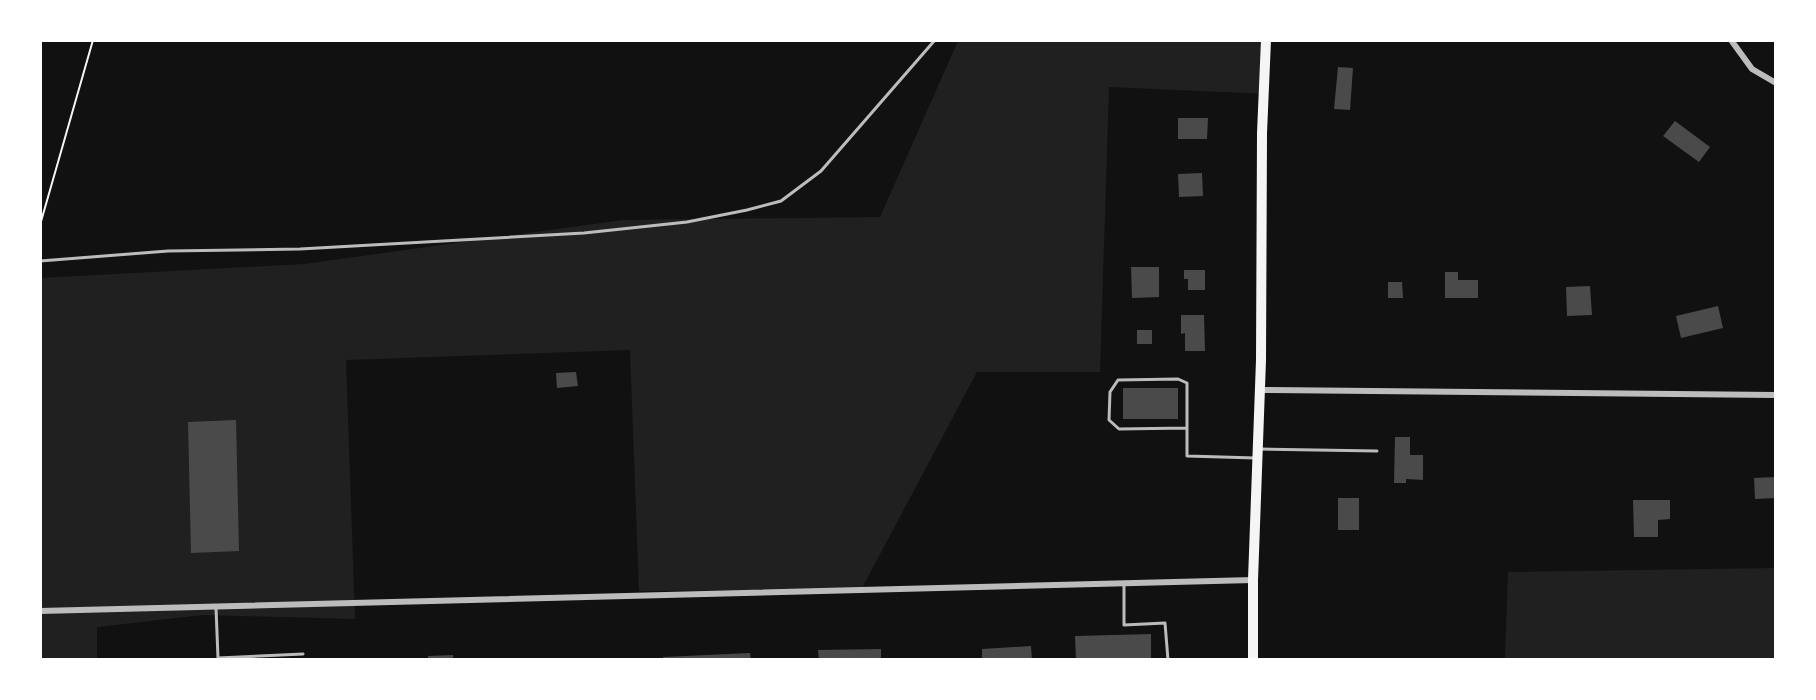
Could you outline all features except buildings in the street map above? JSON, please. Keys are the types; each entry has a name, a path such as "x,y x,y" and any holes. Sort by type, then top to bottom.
{"highway":[{"path":"1253,660 1253,580 1260,390 1262,133 1266,40"}],"street":[{"path":"1731,40 1752,69 1776,83"},
{"path":"1260,390 1776,395"},
{"path":"40,611 1253,580"}],"lane":[{"path":"40,261 168,251 300,249 584,232 687,222 747,210 781,201 821,171 935,40"},
{"path":"1187,428 1119,429 1109,420 1110,392 1118,380 1178,379 1186,383 1187,428 1187,456 1377,451"},
{"path":"1124,583 1124,625 1165,623 1168,660"},
{"path":"216,608 218,659 303,654"}],"path":[{"path":"40,225 93,40"}],"shaded area":[{"path":"958,41 1269,41 1268,94 1109,87 1100,372 977,372 861,590 639,591 630,350 346,360 355,619 203,615 97,627 97,659 41,660 41,278 304,264 623,220 880,217"},
{"path":"1775,568 1775,659 1505,659 1508,572"}]}
